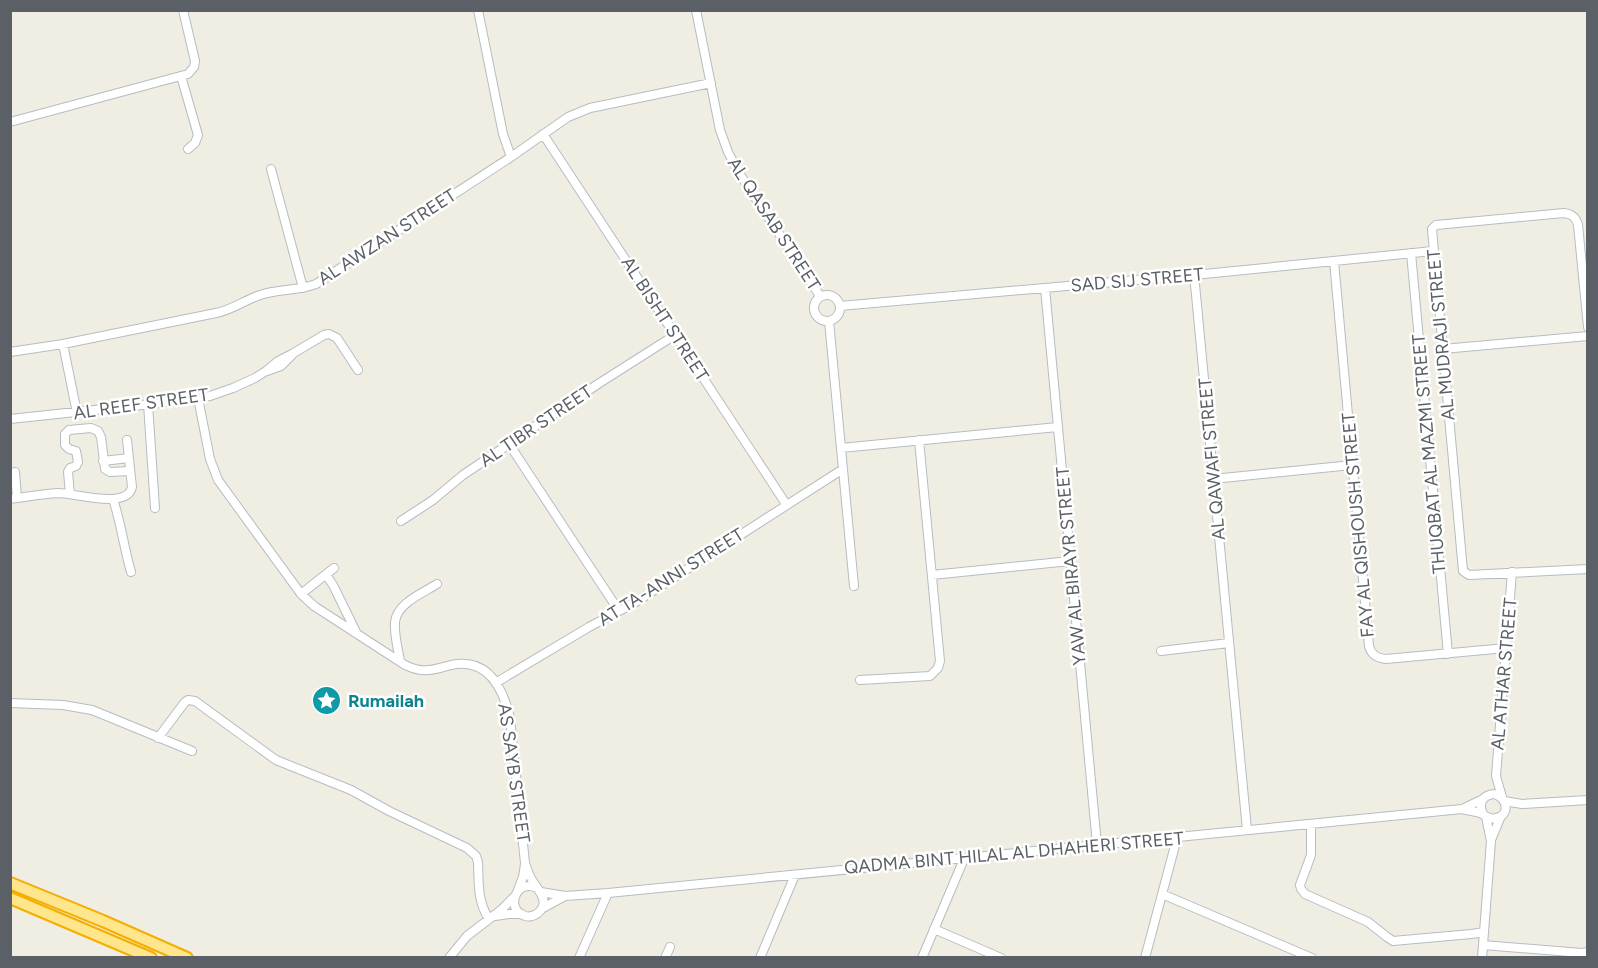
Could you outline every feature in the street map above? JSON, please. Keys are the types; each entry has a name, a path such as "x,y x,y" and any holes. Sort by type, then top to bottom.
{"highway":[{"path":"10,883 187,957"},
{"path":"10,898 151,957"}],"street":[{"path":"10,122 188,74 195,61 183,10"},
{"path":"478,10 503,134 511,157"},
{"name":"AL QASAB STREET","path":"696,10 720,130 728,152 820,296"},
{"path":"181,76 198,135 195,143 188,149"},
{"name":"AL AWZAN STREET","path":"10,352 63,344 223,311 260,295 303,288 322,281 568,117 590,108 711,83"},
{"name":"AL BISHT STREET","path":"543,134 786,504"},
{"path":"271,169 303,288"},
{"name":"AL MUDRAJI STREET","path":"1587,327 1578,225 1572,215 1564,213 1436,225 1431,231 1462,569 1469,575 1587,568"},
{"name":"SAD SIJ STREET","path":"840,306 1433,251"},
{"name":"THUQBAT AL MAZMI STREET","path":"1411,253 1448,654"},
{"name":"FAY AL QISHOUSH STREET","path":"1334,261 1371,652 1375,656 1386,659 1506,648"},
{"name":"AL QAWAFI STREET","path":"1194,274 1247,830"},
{"name":"YAW AL BIRAYR STREET","path":"1045,288 1097,845"},
{"path":"824,295 833,296 840,306 836,317 829,321 821,320 814,306 820,296 824,295"},
{"path":"829,321 854,586"},
{"name":"AL REEF STREET","path":"10,419 198,398 233,388 329,334 337,338 358,370"},
{"name":"AL TIBR STREET","path":"401,521 433,500 463,474 675,335"},
{"path":"1443,349 1587,336"},
{"path":"63,344 77,413"},
{"name":"AS SAYB STREET","path":"198,398 210,459 218,480 301,594 314,606 413,669 431,671 461,664 483,670 497,682 510,718 525,863 523,877 516,893"},
{"path":"148,404 155,508"},
{"path":"841,448 1058,427"},
{"path":"70,494 68,472 78,462 76,451 65,445 66,432 69,430 91,428 98,430 101,437 104,468 108,472 130,471"},
{"path":"15,472 14,498 70,494 113,499 127,495 131,492 132,487 127,440"},
{"path":"860,680 924,677 935,673 938,668 940,654 919,440"},
{"path":"509,444 619,611"},
{"path":"103,461 129,458"},
{"path":"1213,479 1352,465"},
{"name":"AT TA-ANNI STREET","path":"497,682 703,560 843,469"},
{"path":"113,499 131,572"},
{"path":"932,575 1070,561"},
{"path":"301,594 334,568"},
{"name":"AL ATHAR STREET","path":"1503,799 1496,776 1512,572"},
{"path":"326,574 356,634"},
{"path":"400,661 396,616 405,604 437,584"},
{"path":"1161,651 1229,643"},
{"path":"158,738 183,705 188,700 195,701 276,760 351,790 467,848 476,856 478,862 480,900 490,918"},
{"path":"10,703 63,705 92,710 192,751"},
{"name":"AL ATHAR STREET","path":"1484,797 1496,776"},
{"path":"1491,841 1485,816 1480,807 1484,797 1494,794 1522,804 1587,800"},
{"name":"QADMA BINT HILAL AL DHAHERI STREET","path":"539,890 565,896 608,893 1311,825 1462,809 1484,797"},
{"path":"1482,957 1491,841 1506,805 1503,799"},
{"path":"1485,816 1494,819 1522,804"},
{"name":"QADMA BINT HILAL AL DHAHERI STREET","path":"1462,809 1485,816"},
{"path":"1311,825 1311,855 1300,885 1305,894 1368,922 1393,941 1484,932"},
{"path":"1145,957 1177,838"},
{"path":"922,957 964,859"},
{"name":"AS SAYB STREET","path":"525,863 539,890"},
{"path":"760,957 795,875"},
{"path":"448,957 467,936 490,918 506,906 525,886 539,890 544,902 543,908 534,915 503,914 490,918"},
{"path":"516,893 515,906 522,914"},
{"path":"579,957 608,893"},
{"path":"1162,894 1312,957"},
{"name":"QADMA BINT HILAL AL DHAHERI STREET","path":"543,908 565,896"},
{"path":"934,929 1001,957"},
{"path":"1483,945 1587,952"},
{"path":"665,957 670,947"}],"place":[{"name":"Rumailah","path":"327,701"}]}
